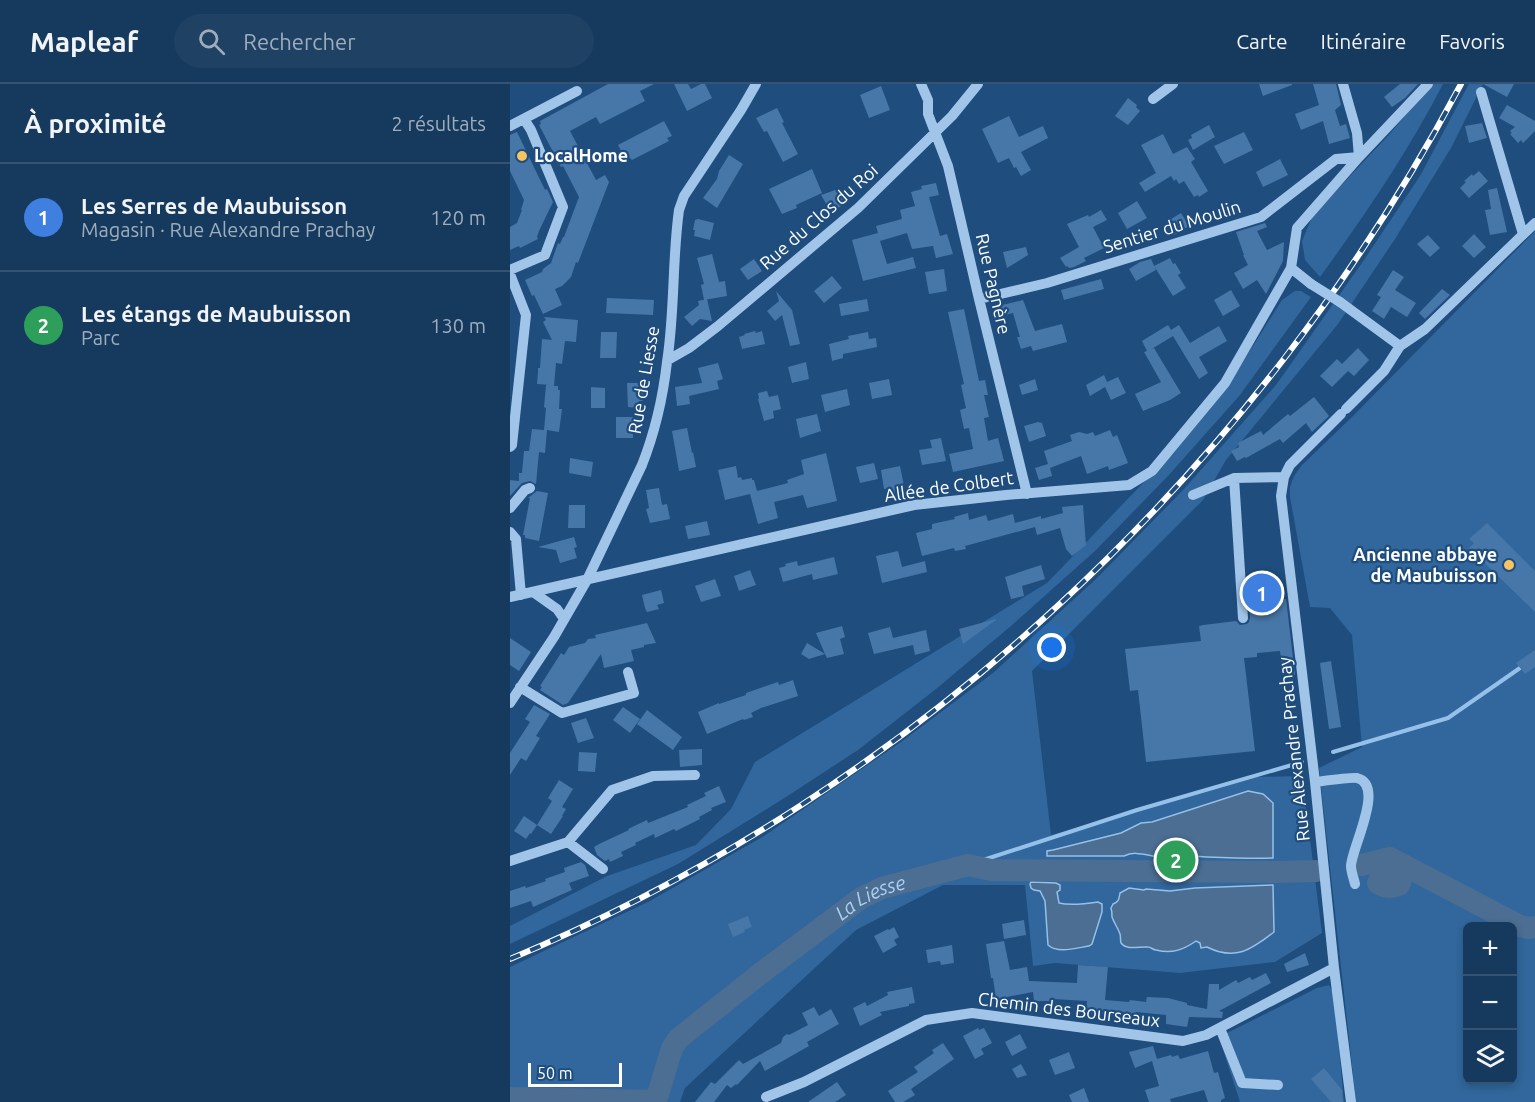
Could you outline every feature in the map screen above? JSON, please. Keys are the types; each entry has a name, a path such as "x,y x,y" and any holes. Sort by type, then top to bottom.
{"street":[{"name":"Rue de Liesse","path":"510,703 587,580 649,448 668,360 679,210 684,196 756,84"},
{"name":"Rue Pagnère","path":"921,84 928,100 928,114 948,166 1027,494"},
{"name":"Rue du Clos du Roi","path":"668,360 689,348 718,326 858,208 952,116 978,84"},
{"path":"1152,99 1173,84"},
{"path":"1343,84 1357,133 1359,157"},
{"path":"1400,346 1291,268 1297,228 1359,157 1428,84"},
{"path":"510,126 576,91"},
{"path":"1481,92 1523,234"},
{"path":"510,447 526,315 510,272 545,255 563,207 524,118"},
{"name":"Sentier du Moulin","path":"979,299 1058,280 1261,217 1335,159 1359,157"},
{"path":"1193,495 1234,478 1284,477 1290,465 1384,371 1400,346 1425,329 1535,223"},
{"name":"Allée de Colbert","path":"510,597 914,506 1129,485 1152,471 1225,383 1291,268"},
{"name":"Rue Alexandre Prachay","path":"1284,477 1281,496 1351,1102"},
{"path":"1234,478 1243,618"},
{"path":"510,508 525,490 530,488"},
{"path":"510,532 516,539 521,595"},
{"path":"533,592 557,609 564,619"},
{"path":"520,687 562,712 634,693 628,672"},
{"path":"510,861 568,842 612,790 653,776 695,775"},
{"path":"1315,782 1357,778 1364,782 1369,792 1363,826 1351,865 1355,884"},
{"path":"568,842 603,869"},
{"name":"Chemin des Bourseaux","path":"766,1097 804,1082 926,1020 972,1013 1184,1041 1206,1035 1334,968"},
{"path":"1220,1028 1242,1083 1278,1085"}],"shaded area":[{"path":"1432,84 1443,84 1385,183 1320,277 1305,260 1302,241 1313,215 1387,137"},
{"path":"1469,84 1483,84 1451,148 1395,239 1338,324 1226,460 1203,500 1032,671 1051,835 1252,777 1302,776 1322,933 1275,962 1180,973 1055,963 1033,966 1025,885 943,885 856,930 685,1088 680,1102 510,1102 510,967 648,902 764,836 901,742 993,673 1096,579 1184,489 1276,385 1420,176"},
{"path":"1535,231 1535,1102 1356,1102 1319,768 1362,747 1352,635 1330,608 1310,607 1290,497 1290,487 1294,476 1302,465"},
{"path":"1295,291 1301,291 1311,297 1240,395 1168,476 1095,551 936,689 858,750 678,864 510,944 510,926 607,876 696,845 731,809 755,762 1047,583 1167,458 1234,376 1282,300"},
{"path":"1248,791 1263,794 1273,803 1273,858 1163,857 1137,853 1124,856 1047,856 1047,851 1121,833 1141,823 1152,822"},
{"path":"1031,882 1060,885 1060,890 1057,892 1059,903 1073,905 1098,902 1102,904 1102,912 1092,944 1062,950 1048,945 1045,901 1040,891 1031,888"},
{"path":"1273,885 1274,932 1242,952 1226,953 1207,947 1201,948 1200,943 1196,941 1182,949 1172,951 1155,950 1148,947 1127,947 1121,943 1120,934 1112,917 1113,904 1118,900 1120,893 1129,888 1170,891"},
{"path":"1329,985 1334,994 1344,1102 1240,1102 1219,1037 1317,988"}],"building":[{"path":"608,84 654,84 640,91 645,101 600,124 596,117 570,131 596,180 605,175 609,182 571,277 555,289 562,305 543,314 525,280 542,272 551,263 558,243 560,244 564,237 579,197 539,125 540,121"},
{"path":"674,84 688,84 691,89 705,84 712,98 687,111"},
{"path":"1259,84 1292,84 1292,85 1263,96"},
{"path":"1313,84 1336,84 1341,105 1335,110 1340,126 1346,124 1350,138 1329,144 1323,121 1301,130 1295,114 1319,105"},
{"path":"1400,84 1418,84 1405,98 1392,107 1384,97"},
{"path":"1483,84 1514,84 1507,97"},
{"path":"881,86 890,110 869,118 860,95"},
{"path":"1128,98 1137,105 1140,111 1128,125 1115,116"},
{"path":"1507,105 1535,121 1535,131 1523,143 1521,140 1518,143 1510,134 1515,127 1499,118"},
{"path":"777,108 798,154 783,162 767,131 764,132 756,118"},
{"path":"1009,116 1019,137 1043,126 1048,138 1021,152 1031,170 1021,176 1009,158 998,163 982,129"},
{"path":"664,121 672,136 667,138 669,141 632,160 630,158 626,160 618,145"},
{"path":"1482,123 1487,138 1469,143 1465,126"},
{"path":"1209,125 1215,137 1193,150 1188,140 1192,138 1191,135"},
{"path":"517,132 553,202 539,231 538,239 510,250 510,227 517,223 524,200 510,171 510,135"},
{"path":"1244,132 1253,150 1224,164 1214,146"},
{"path":"1163,134 1173,154 1187,147 1195,159 1191,162 1208,191 1199,197 1198,195 1194,197 1184,181 1179,184 1171,176 1145,192 1139,183 1156,173 1141,145"},
{"path":"729,155 743,164 717,208 703,198 717,179"},
{"path":"1280,159 1288,175 1263,187 1256,172"},
{"path":"812,169 822,193 782,214 769,189"},
{"path":"1479,171 1488,181 1469,198 1460,188 1466,182 1464,181"},
{"path":"936,183 939,195 929,197 940,236 947,234 953,254 936,258 933,246 912,249 907,233 880,241 887,264 913,257 916,268 863,281 852,240 878,233 876,226 902,219 900,210 915,206 911,192 922,189 921,186"},
{"path":"1497,188 1507,232 1490,235 1485,210 1491,209 1488,190"},
{"path":"838,189 846,203 831,212 821,195"},
{"path":"1137,201 1147,218 1127,229 1118,213"},
{"path":"1101,210 1107,220 1093,227 1104,248 1084,258 1086,261 1074,267 1066,267 1060,258 1079,247 1067,224 1088,215 1089,217"},
{"path":"1181,213 1189,226 1174,235 1166,222"},
{"path":"695,220 714,223 710,240 694,236"},
{"path":"1265,223 1267,227 1257,231 1267,250 1284,242 1283,261 1266,294 1257,280 1243,289 1234,273 1248,265 1236,232"},
{"path":"1474,234 1486,247 1474,258 1462,246"},
{"path":"1428,235 1440,248 1430,257 1417,244"},
{"path":"1026,247 1028,255 1007,268 1003,252"},
{"path":"712,254 719,282 725,281 727,296 704,300 701,285 704,284 697,258"},
{"path":"1170,258 1181,273 1178,275 1186,288 1173,296 1154,266"},
{"path":"754,259 762,271 748,280 740,269"},
{"path":"1151,259 1156,270 1136,281 1129,269 1140,262"},
{"path":"944,269 947,291 929,294 925,272"},
{"path":"1393,270 1404,277 1395,290 1416,303 1407,317 1391,307 1384,319 1372,311 1381,297 1377,295"},
{"path":"832,276 842,288 824,303 814,291"},
{"path":"1101,279 1104,289 1064,300 1061,290"},
{"path":"1442,289 1450,295 1425,319 1419,313"},
{"path":"1231,290 1240,306 1223,316 1214,300"},
{"path":"776,291 792,310 800,344 790,346 782,315 775,321 767,311 779,301"},
{"path":"607,298 654,300 653,315 606,313"},
{"path":"707,299 712,321 700,319 692,326 684,317 699,305 698,301"},
{"path":"867,299 869,311 841,316 839,304"},
{"path":"1023,300 1035,331 1062,324 1067,342 1033,351 1031,346 1021,349 1013,313 1000,316 998,306"},
{"path":"964,309 979,381 985,380 988,395 984,395 989,417 984,418 988,441 998,438 1004,461 953,472 949,454 973,449 969,428 964,429 960,410 966,408 961,385 964,384 948,312"},
{"path":"544,317 578,320 576,342 565,341 562,364 556,363 554,386 558,386 560,390 559,409 562,409 559,432 547,430 545,453 539,452 536,484 530,481 522,483 510,496 510,480 519,481 524,451 529,451 532,429 544,430 546,385 549,385 537,384 538,368 540,368 542,339 552,340 543,322 546,320"},
{"path":"1168,325 1171,330 1179,325 1190,343 1219,326 1227,341 1199,357 1208,373 1199,379 1173,336 1150,350 1154,348 1181,393 1143,411 1135,394 1161,382 1144,352 1147,351 1142,341"},
{"path":"755,331 756,333 762,331 765,344 742,349 739,337"},
{"path":"601,332 617,332 616,358 600,358"},
{"path":"868,332 869,339 876,338 877,347 843,354 843,358 832,361 829,344 849,339 848,336"},
{"path":"1358,348 1369,360 1354,376 1348,371 1332,387 1320,376 1337,359 1342,364"},
{"path":"806,362 809,379 792,383 788,367"},
{"path":"718,363 723,379 717,381 719,389 689,396 690,404 677,406 675,387 702,383 698,368"},
{"path":"1104,375 1107,382 1118,377 1126,393 1111,400 1105,387 1090,396 1086,385"},
{"path":"889,379 892,395 872,399 869,383"},
{"path":"1035,379 1038,390 1022,395 1019,385"},
{"path":"627,383 644,383 643,401 639,401 639,408 628,407"},
{"path":"591,387 605,388 605,408 591,408"},
{"path":"847,389 850,405 825,412 821,395"},
{"path":"767,391 769,397 778,395 781,409 773,411 774,418 764,421 758,393"},
{"path":"1314,397 1329,416 1312,432 1306,423 1283,443 1280,439 1237,461 1231,451 1239,447 1238,443 1261,431 1263,435 1288,414 1290,416"},
{"path":"817,414 821,431 800,438 796,419"},
{"path":"616,417 633,417 633,438 616,438"},
{"path":"1042,423 1046,436 1029,442 1024,426"},
{"path":"687,428 696,467 679,471 672,431"},
{"path":"1110,430 1113,437 1117,435 1128,463 1109,470 1108,466 1087,474 1081,456 1050,468 1052,476 1039,480 1035,468 1048,464 1044,451 1072,441 1070,435 1079,432 1087,434 1093,432 1095,436"},
{"path":"941,438 946,461 922,465 919,450 932,448 930,440"},
{"path":"826,453 837,501 807,508 803,495 774,502 778,518 758,524 750,494 725,500 718,470 736,466 738,478 741,477 742,480 752,478 757,491 788,483 787,480 804,474 801,460"},
{"path":"570,458 593,462 591,477 569,473"},
{"path":"874,463 878,479 860,483 856,467"},
{"path":"900,466 905,491 890,494 889,488 884,489 881,470"},
{"path":"659,488 662,505 667,504 670,519 650,523 646,509 649,508 646,490"},
{"path":"537,491 548,493 539,541 525,538 523,535 530,498 528,498"},
{"path":"569,505 585,505 585,528 568,528"},
{"path":"1083,505 1086,545 1072,556 1066,549 1060,528 1037,535 1035,527 965,546 966,549 955,551 954,548 922,556 916,533 932,529 932,524 955,519 954,517 968,513 969,520 986,515 988,521 1013,514 1015,523 1063,513 1062,507"},
{"path":"707,521 710,535 688,539 685,526"},
{"name":"Ancienne abbaye de Maubuisson","path":"1487,523 1535,571 1535,612 1469,548 1474,543 1469,539"},
{"path":"574,537 577,558 560,563 556,550 538,547"},
{"path":"898,551 902,567 925,561 927,572 882,583 876,556"},
{"path":"834,557 838,574 813,580 812,574 783,582 779,568 786,566 785,564 797,561 798,566"},
{"path":"1041,565 1045,579 1022,586 1024,596 1011,599 1005,577"},
{"path":"750,570 756,585 739,591 734,576"},
{"path":"1275,577 1277,600 1286,599 1295,675 1283,676 1280,651 1257,653 1257,657 1244,658 1255,751 1146,762 1138,690 1130,691 1125,649 1201,641 1199,626 1203,625 1236,621 1240,625 1247,624 1250,618 1248,580"},
{"path":"715,579 721,596 701,602 695,586"},
{"path":"661,590 664,603 657,605 659,609 647,612 642,595"},
{"path":"996,620 963,644 959,629"},
{"path":"647,623 656,643 631,650 634,661 604,668 601,654 568,703 563,705 540,690 542,687 540,686 561,653 564,655 569,647 596,638 595,635"},
{"path":"842,626 845,637 840,639 844,654 827,658 816,633"},
{"path":"890,627 893,638 926,630 930,651 915,655 913,645 874,654 868,633"},
{"path":"510,638 531,652 519,671 510,665"},
{"path":"807,643 825,654 809,659 801,654"},
{"path":"1535,650 1535,667 1525,674 1516,663"},
{"path":"1331,661 1341,727 1329,729 1320,663"},
{"path":"793,680 798,696 761,708 751,713 753,717 707,734 698,712 766,686 778,682 779,685"},
{"path":"534,705 550,714 536,736 540,738 526,761 521,758 510,775 510,753 530,722 525,719"},
{"path":"623,707 640,719 630,733 613,720"},
{"path":"647,710 682,737 673,750 637,724"},
{"path":"586,718 594,738 578,743 571,723"},
{"path":"702,749 702,765 680,767 679,750"},
{"path":"579,752 597,753 595,772 578,771"},
{"path":"559,780 573,789 562,807 566,809 563,816 551,834 537,825 552,801 548,798"},
{"path":"719,786 726,802 711,808 712,810 699,817 700,819 676,831 674,829 655,838 654,834 635,843 636,845 621,852 623,856 610,862 609,859 605,861 597,855 594,847 599,844 647,820 648,823 688,807 687,805 706,796 704,793"},
{"path":"524,816 537,825 526,839 514,831"},
{"path":"581,862 585,865 589,876 569,883 572,890 533,907 531,901 510,908 510,891 546,881 545,879 565,872 564,868"},
{"path":"748,916 752,927 733,937 728,924"},
{"path":"1024,920 1026,935 1004,939 1002,924"},
{"path":"894,927 899,937 894,940 897,945 883,953 874,936"},
{"path":"1004,941 1010,970 1027,967 1029,981 1077,983 1078,965 1108,967 1105,1000 1146,1002 1147,997 1168,998 1207,1009 1209,984 1219,984 1219,990 1236,980 1238,983 1250,977 1252,980 1266,973 1271,983 1219,1011 1223,1012 1222,1018 1189,1017 1187,1027 1166,1024 1166,1015 1136,1012 1136,1016 1128,1015 1128,1017 1086,1013 1087,1001 1053,999 1053,1001 1034,1001 1033,992 996,999 986,944"},
{"path":"952,945 954,963 941,965 940,961 928,963 926,950"},
{"path":"1305,953 1309,965 1287,972 1284,964"},
{"path":"912,987 915,1003 880,1012 882,1015 860,1026 853,1008 865,1002 867,1006 888,995 887,992"},
{"path":"814,1007 819,1016 831,1009 839,1024 807,1042 809,1046 765,1071 760,1061 737,1085 731,1088 727,1085 714,1102 695,1102 711,1082 715,1084 739,1060 743,1064 781,1043 787,1034 808,1025 802,1013"},
{"path":"978,1028 979,1030 984,1028 992,1043 981,1049 984,1054 975,1059 963,1036"},
{"path":"1020,1034 1027,1048 1012,1056 1005,1042"},
{"path":"943,1043 954,1059 911,1089 915,1095 903,1102 895,1102 888,1091 918,1072 914,1067 934,1053 932,1050"},
{"path":"1153,1046 1157,1059 1178,1055 1180,1059 1208,1051 1214,1073 1218,1072 1225,1098 1221,1102 1208,1102 1204,1090 1170,1099 1171,1102 1149,1102 1145,1090 1159,1086 1152,1061 1135,1068 1129,1052"},
{"path":"1069,1052 1075,1068 1055,1075 1049,1060"},
{"path":"1021,1064 1027,1075 1017,1078 1012,1069"},
{"path":"1324,1068 1342,1090 1343,1102 1331,1102 1311,1079"},
{"path":"837,1082 846,1095 835,1102 808,1102"},
{"path":"1084,1088 1089,1102 1072,1102 1069,1095"}],"waterway":[{"path":"1333,752 1448,718 1520,668"},
{"path":"968,865 1137,810 1302,762"},
{"name":"La Liesse","path":"1362,865 1390,858 1520,926 1535,927"},
{"name":"La Liesse","path":"1386,859 1388,867 1378,883 1383,886 1399,885 1406,866"},
{"name":"La Liesse","path":"510,1098 656,1101 672,1048 678,1039 861,898 882,888 968,865 991,870 1316,871"}],"railway":[{"path":"510,959 659,889 801,805 935,710 1060,603 1177,486 1283,360 1378,226 1461,84"}],"place":[{"name":"LocalHome","path":"522,156"},
{"name":"Ancienne abbaye de Maubuisson","path":"1509,565"},
{"name":"Les Serres de Maubuisson","path":"1262,593"},
{"name":"Les étangs de Maubuisson","path":"1176,860"}]}
